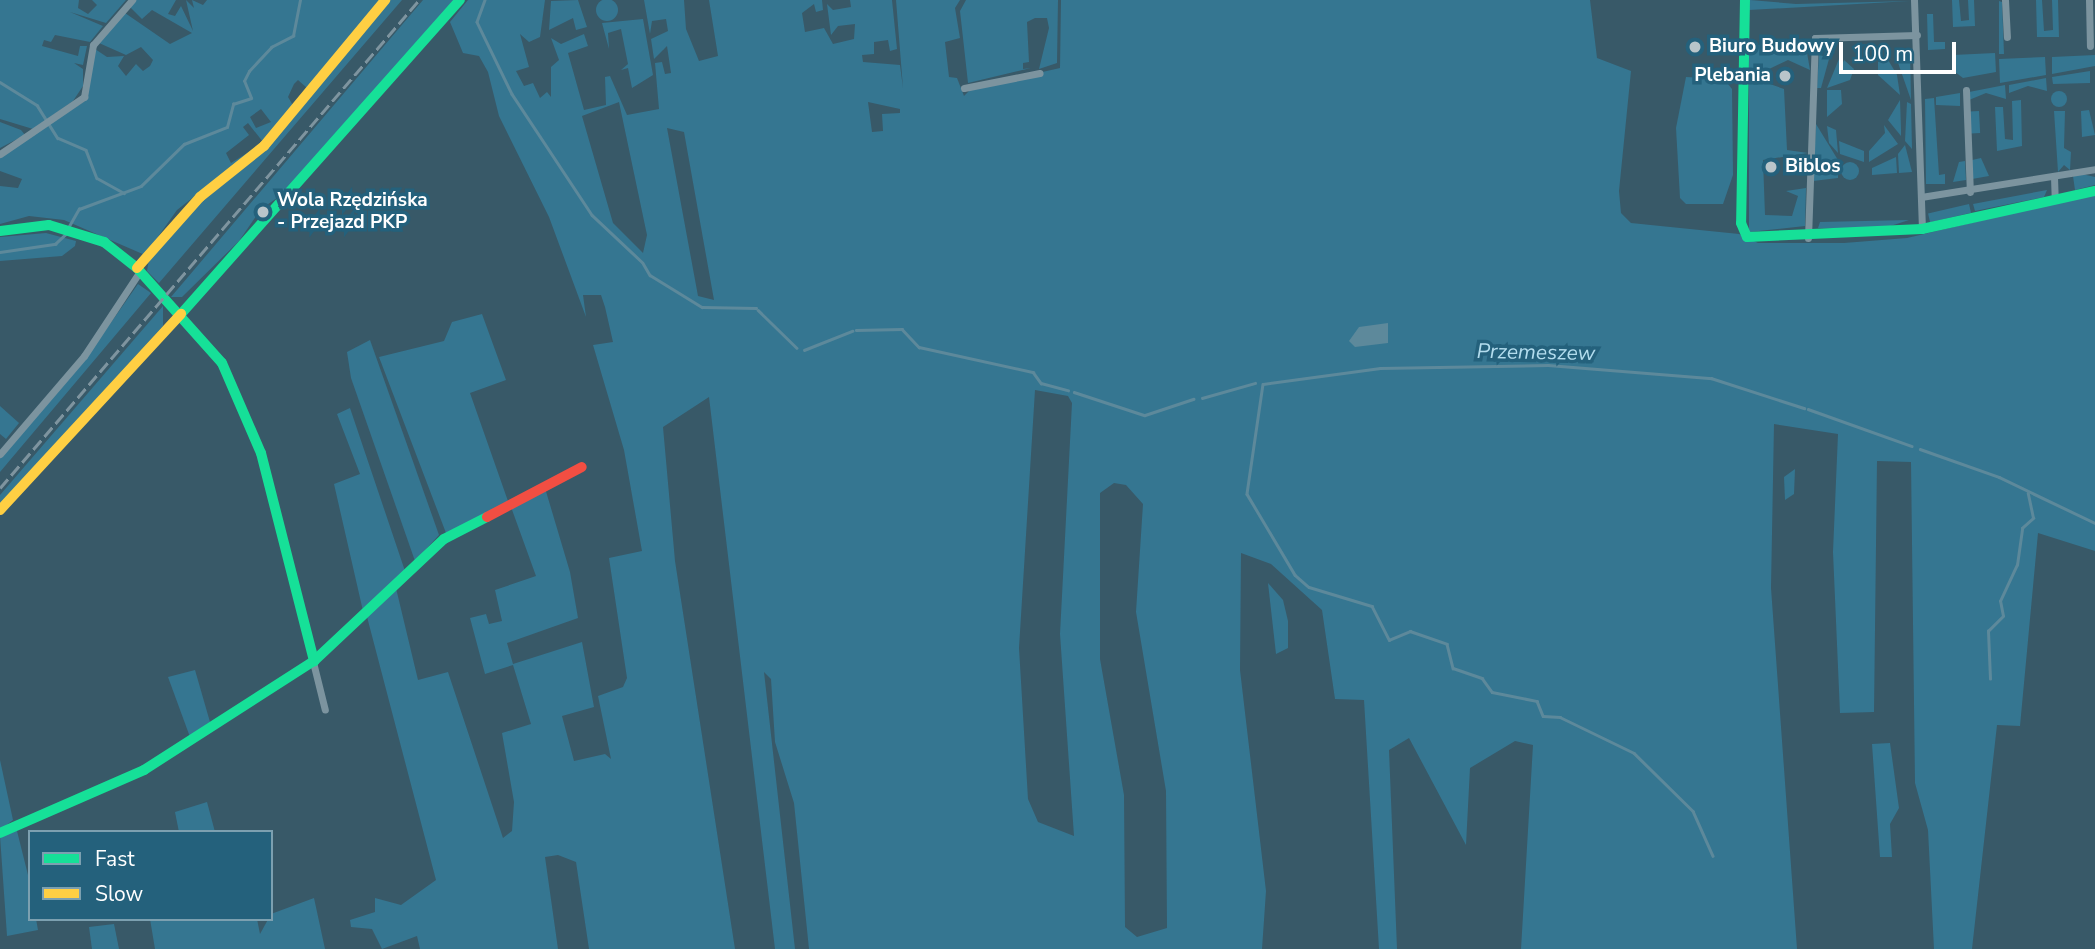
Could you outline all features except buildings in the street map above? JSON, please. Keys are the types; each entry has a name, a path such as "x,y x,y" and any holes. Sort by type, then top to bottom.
{"street":[{"path":"0,154 47,125 84,97 93,45 132,0"},
{"path":"0,510 179,315 460,0"},
{"path":"1745,0 1744,233 1763,240 1808,239 1922,229 2095,191"},
{"path":"1914,0 1922,229"},
{"path":"2006,0 2007,37"},
{"path":"2089,0 2090,46"},
{"path":"0,454 84,356 138,270 200,197 264,146 385,1"},
{"path":"1808,239 1815,38 1917,35"},
{"path":"964,88 1040,73"},
{"path":"1966,90 1970,192"},
{"path":"1921,197 1970,192 2095,169"},
{"path":"2054,177 2055,201"},
{"path":"0,231 59,227 79,232 116,250 138,270 225,368 259,449 325,710"},
{"path":"0,833 139,773 313,662 444,539 582,467"}],"shaded area":[{"path":"607,-1 615,2 618,10 615,18 607,21 599,18 596,10 599,2"},
{"path":"0,0 79,0 78,8 88,14 97,5 92,0 126,0 106,23 70,12 103,26 90,42 55,35 51,42 44,40 42,46 78,56 80,46 87,46 83,65 74,63 83,69 83,86 73,101 33,129 0,119"},
{"path":"136,0 176,0 168,14 175,16 181,6 193,31 186,0 194,8 192,0 203,5 207,0 381,0 300,100 307,88 298,80 294,84 288,97 294,107 263,142 248,123 243,127 249,135 226,153 231,163 260,145 177,210 145,255 64,220 29,216 0,224 0,186 18,188 22,179 0,171 0,157 85,101 95,49 107,57 124,56 118,66 126,76 136,64 143,71 150,66 153,60 141,47 126,55 99,43 125,13 170,44 192,33 152,10 142,19 130,7","holes":["261,109 271,122 256,128 250,117"]},
{"path":"388,0 402,0 159,283 147,271 149,259 195,207 252,161"},
{"path":"423,0 454,0 290,189 261,209 239,241 182,297 171,297"},
{"path":"468,0 545,0 540,37 529,42 520,34 529,67 516,71 524,86 533,83 540,98 547,92 551,97 551,67 559,60 551,38 561,44 584,34 588,46 568,53 584,110 606,105 605,77 610,76 627,115 659,109 655,63 662,62 665,74 671,73 667,46 654,59 651,39 668,31 666,19 652,21 650,34 644,0 684,0 686,29 699,61 718,56 709,0 822,0 823,10 816,12 814,4 802,13 805,32 824,28 833,44 854,39 855,24 838,26 831,35 827,4 833,10 851,7 850,0 892,0 897,49 890,51 888,40 874,42 874,54 862,55 863,62 900,65 903,88 896,0 960,0 955,8 960,38 945,42 949,77 957,78 964,96 972,88 1060,68 1061,0 1590,0 1597,58 1631,71 1619,191 1621,213 1631,223 1739,234 1758,243 1844,243 1907,238 2095,194 2095,551 2038,533 2020,726 1997,725 1972,949 1934,949 1928,830 1915,783 1911,462 1877,461 1874,712 1840,713 1833,552 1838,434 1774,424 1771,588 1797,949 1521,949 1533,745 1515,741 1470,768 1466,845 1409,738 1389,750 1397,949 1379,949 1364,700 1335,699 1322,610 1271,564 1241,553 1240,670 1266,891 1262,949 809,949 794,803 775,742 771,679 764,672 795,949 775,949 709,397 663,427 675,561 735,949 589,949 576,862 558,855 545,857 558,949 420,949 417,936 382,949 372,929 351,927 350,920 375,912 375,898 401,905 436,880 366,613 395,584 418,680 448,672 503,838 512,831 514,802 502,733 531,724 513,665 485,674 470,618 486,614 489,624 502,621 495,590 536,576 511,507 545,488 570,572 578,618 507,643 513,664 582,642 594,707 562,716 574,761 605,754 611,759 598,696 623,687 627,678 609,558 642,551 624,450 593,345 613,342 601,295 583,295 586,317 549,217 499,116 488,72 479,56 463,53 450,22","holes":["619,102 647,235 643,253 613,223 582,116","868,102 900,109 900,113 882,114 883,131 872,132","667,128 684,132 714,300 698,296","1035,390 1068,396 1072,403 1060,634 1074,836 1038,822 1028,799 1019,648","1114,483 1126,485 1143,504 1136,612 1166,791 1167,928 1137,937 1125,927 1124,795 1100,659 1100,493"]},
{"path":"578,0 587,27 576,30 573,18 549,30 551,1"},
{"path":"966,0 1058,0 1057,63 1039,69 1049,28 1047,18 1035,18 1027,22 1029,62 1023,63 1023,69 1031,68 968,83 960,11"},
{"path":"1750,0 1796,4 1910,1 1749,10"},
{"path":"1952,0 1959,0 1961,21 1969,20 1968,0 1974,0 1975,26 1953,27"},
{"path":"2036,0 2042,0 2044,31 2053,30 2052,0 2058,0 2059,37 2037,37"},
{"path":"1999,1 2002,2 2004,54 1999,54"},
{"path":"1927,14 1933,14 1934,42 1945,42 1945,49 1928,50"},
{"path":"643,19 653,75 632,88 628,68 621,70 628,64 621,29 608,33 609,49 602,23"},
{"path":"1805,41 1810,70 1788,60 1767,70 1767,83 1784,89 1787,150 1808,153 1763,160 1765,215 1792,216 1798,196 1786,191 1806,188 1805,226 1749,232 1749,46"},
{"path":"1910,52 1911,100 1896,57"},
{"path":"1995,53 1996,72 1963,78 1955,72 1953,55"},
{"path":"1819,54 1829,59 1821,88 1817,88"},
{"path":"2095,55 2095,66 2052,74 2052,57"},
{"path":"2045,57 2046,75 2000,83 1999,59"},
{"path":"1887,58 1897,75 1900,95 1878,75 1878,62"},
{"path":"1839,59 1841,68 1844,60 1854,69 1850,80 1827,88"},
{"path":"2090,71 2090,83 2053,84 2052,77"},
{"path":"1686,77 1724,79 1732,89 1733,175 1723,204 1686,204 1680,198 1676,128"},
{"path":"2046,78 2047,91 2028,86 2009,93 2009,85"},
{"path":"2005,85 2006,99 1986,93 1969,100 1969,92"},
{"path":"1827,90 1841,90 1842,104 1827,117"},
{"path":"2059,91 2065,93 2065,105 2059,107 2053,105 2051,99 2053,93"},
{"path":"1960,93 1960,106 1936,105 1936,97"},
{"path":"1934,98 1939,175 1945,174 1945,184 1926,184 1925,99"},
{"path":"1900,100 1901,129 1901,136 1888,120"},
{"path":"2021,100 2022,146 1997,151 1995,107 2003,107 2005,139 2013,140 2012,101"},
{"path":"1907,102 1911,104 1912,149 1905,141"},
{"path":"2089,110 2095,135 2082,137 2081,111"},
{"path":"1970,111 1979,111 1980,133 1971,133"},
{"path":"2054,111 2065,111 2064,148 2071,152 2070,170 2064,165 2058,172"},
{"path":"0,122 21,130 25,135 0,148"},
{"path":"1816,124 1838,160 1838,178 1813,181"},
{"path":"1884,125 1898,144 1869,162 1869,151 1885,133"},
{"path":"1827,126 1836,130 1838,153 1829,143"},
{"path":"1839,141 1864,151 1864,162 1840,154"},
{"path":"1905,145 1912,172 1899,173 1898,154"},
{"path":"1896,157 1897,173 1872,175 1872,168"},
{"path":"1981,158 1989,176 1972,179 1972,160"},
{"path":"1965,161 1966,180 1953,182 1959,162"},
{"path":"1850,162 1856,165 1859,171 1856,177 1850,180 1844,177 1841,171 1844,165"},
{"path":"2082,174 2095,177 2095,185 2075,190 2073,176"},
{"path":"2047,190 2044,197 1975,211 1973,204"},
{"path":"1969,204 1971,213 1930,222 1928,213"},
{"path":"1909,220 1881,229 1818,228 1820,222"},
{"path":"46,233 76,241 75,246 62,256 0,261 0,237"},
{"path":"138,284 151,293 0,472 0,458 84,361"},
{"path":"163,306 163,326 0,504 0,495"},
{"path":"482,314 506,380 470,393 509,504 446,533 379,357 444,341 452,322"},
{"path":"1388,323 1388,343 1355,347 1349,341 1359,327"},
{"path":"370,340 439,535 415,561 351,378 347,352"},
{"path":"0,406 19,423 6,439 0,434"},
{"path":"350,408 405,571 363,611 334,484 360,474 337,414"},
{"path":"1795,469 1794,494 1785,500 1784,477"},
{"path":"1268,583 1283,600 1288,621 1288,648 1276,654"},
{"path":"195,670 210,722 190,737 168,677"},
{"path":"1890,743 1899,808 1890,824 1892,857 1880,857 1872,744"},
{"path":"0,760 13,820 0,830"},
{"path":"207,802 214,830 179,830 175,812"},
{"path":"16,827 28,875 28,921 36,921 38,930 7,936 0,836"},
{"path":"314,898 325,949 155,949 150,921 257,921 260,934 267,921 273,921 273,913"},
{"path":"114,924 119,949 92,949 89,927"}],"waterway":[{"path":"69,226 79,209 141,186 184,144 227,127 233,104 251,98 244,81 249,71 271,47 293,36 300,0"},
{"path":"485,0 477,22 512,94 592,215 642,262"},
{"path":"0,82 37,105 58,138 86,150 97,178 124,193"},
{"path":"0,252 55,244 67,233"},
{"path":"643,263 650,275 702,307 756,308"},
{"path":"758,310 797,348"},
{"name":"Przemeszew","path":"856,330 902,329 919,347 1033,372 1041,383 1068,390"},
{"name":"Przemeszew","path":"804,350 852,331"},
{"name":"Przemeszew","path":"1263,384 1380,368 1548,365 1711,378 1804,408"},
{"name":"Przemeszew","path":"1202,398 1255,383"},
{"path":"1263,384 1247,494 1295,575 1309,587 1372,606 1389,640 1410,631 1447,644 1453,668 1482,678 1492,692 1537,701 1543,716 1560,717 1634,753 1693,811 1713,856"},
{"name":"Przemeszew","path":"1074,392 1144,415"},
{"name":"Przemeszew","path":"1145,415 1193,399"},
{"name":"Przemeszew","path":"1808,409 1912,446"},
{"name":"Przemeszew","path":"1920,449 1999,477 2095,523"},
{"path":"1990,679 1988,631 2003,616 2000,601 2017,565 2022,528 2033,518 2028,494"}],"railway":[{"path":"0,488 419,0"}],"traffic: fast":[{"path":"181,314 460,0"},
{"path":"1745,0 1741,223 1747,237 1922,229 2095,191"},
{"path":"0,231 49,225 104,242 137,268 222,363 261,453 314,661"},
{"path":"0,833 144,770 314,661 444,539 487,517"}],"traffic: slow":[{"path":"137,268 200,197 264,146 385,0"},
{"path":"0,510 181,314"}],"traffic: jam":[{"path":"487,517 582,467"}],"place":[{"name":"Biuro Budowy","path":"1695,47"},
{"name":"Plebania","path":"1785,76"},
{"name":"Biblos","path":"1771,167"},
{"name":"Wola Rzędzińska - Przejazd PKP","path":"263,212"}]}
